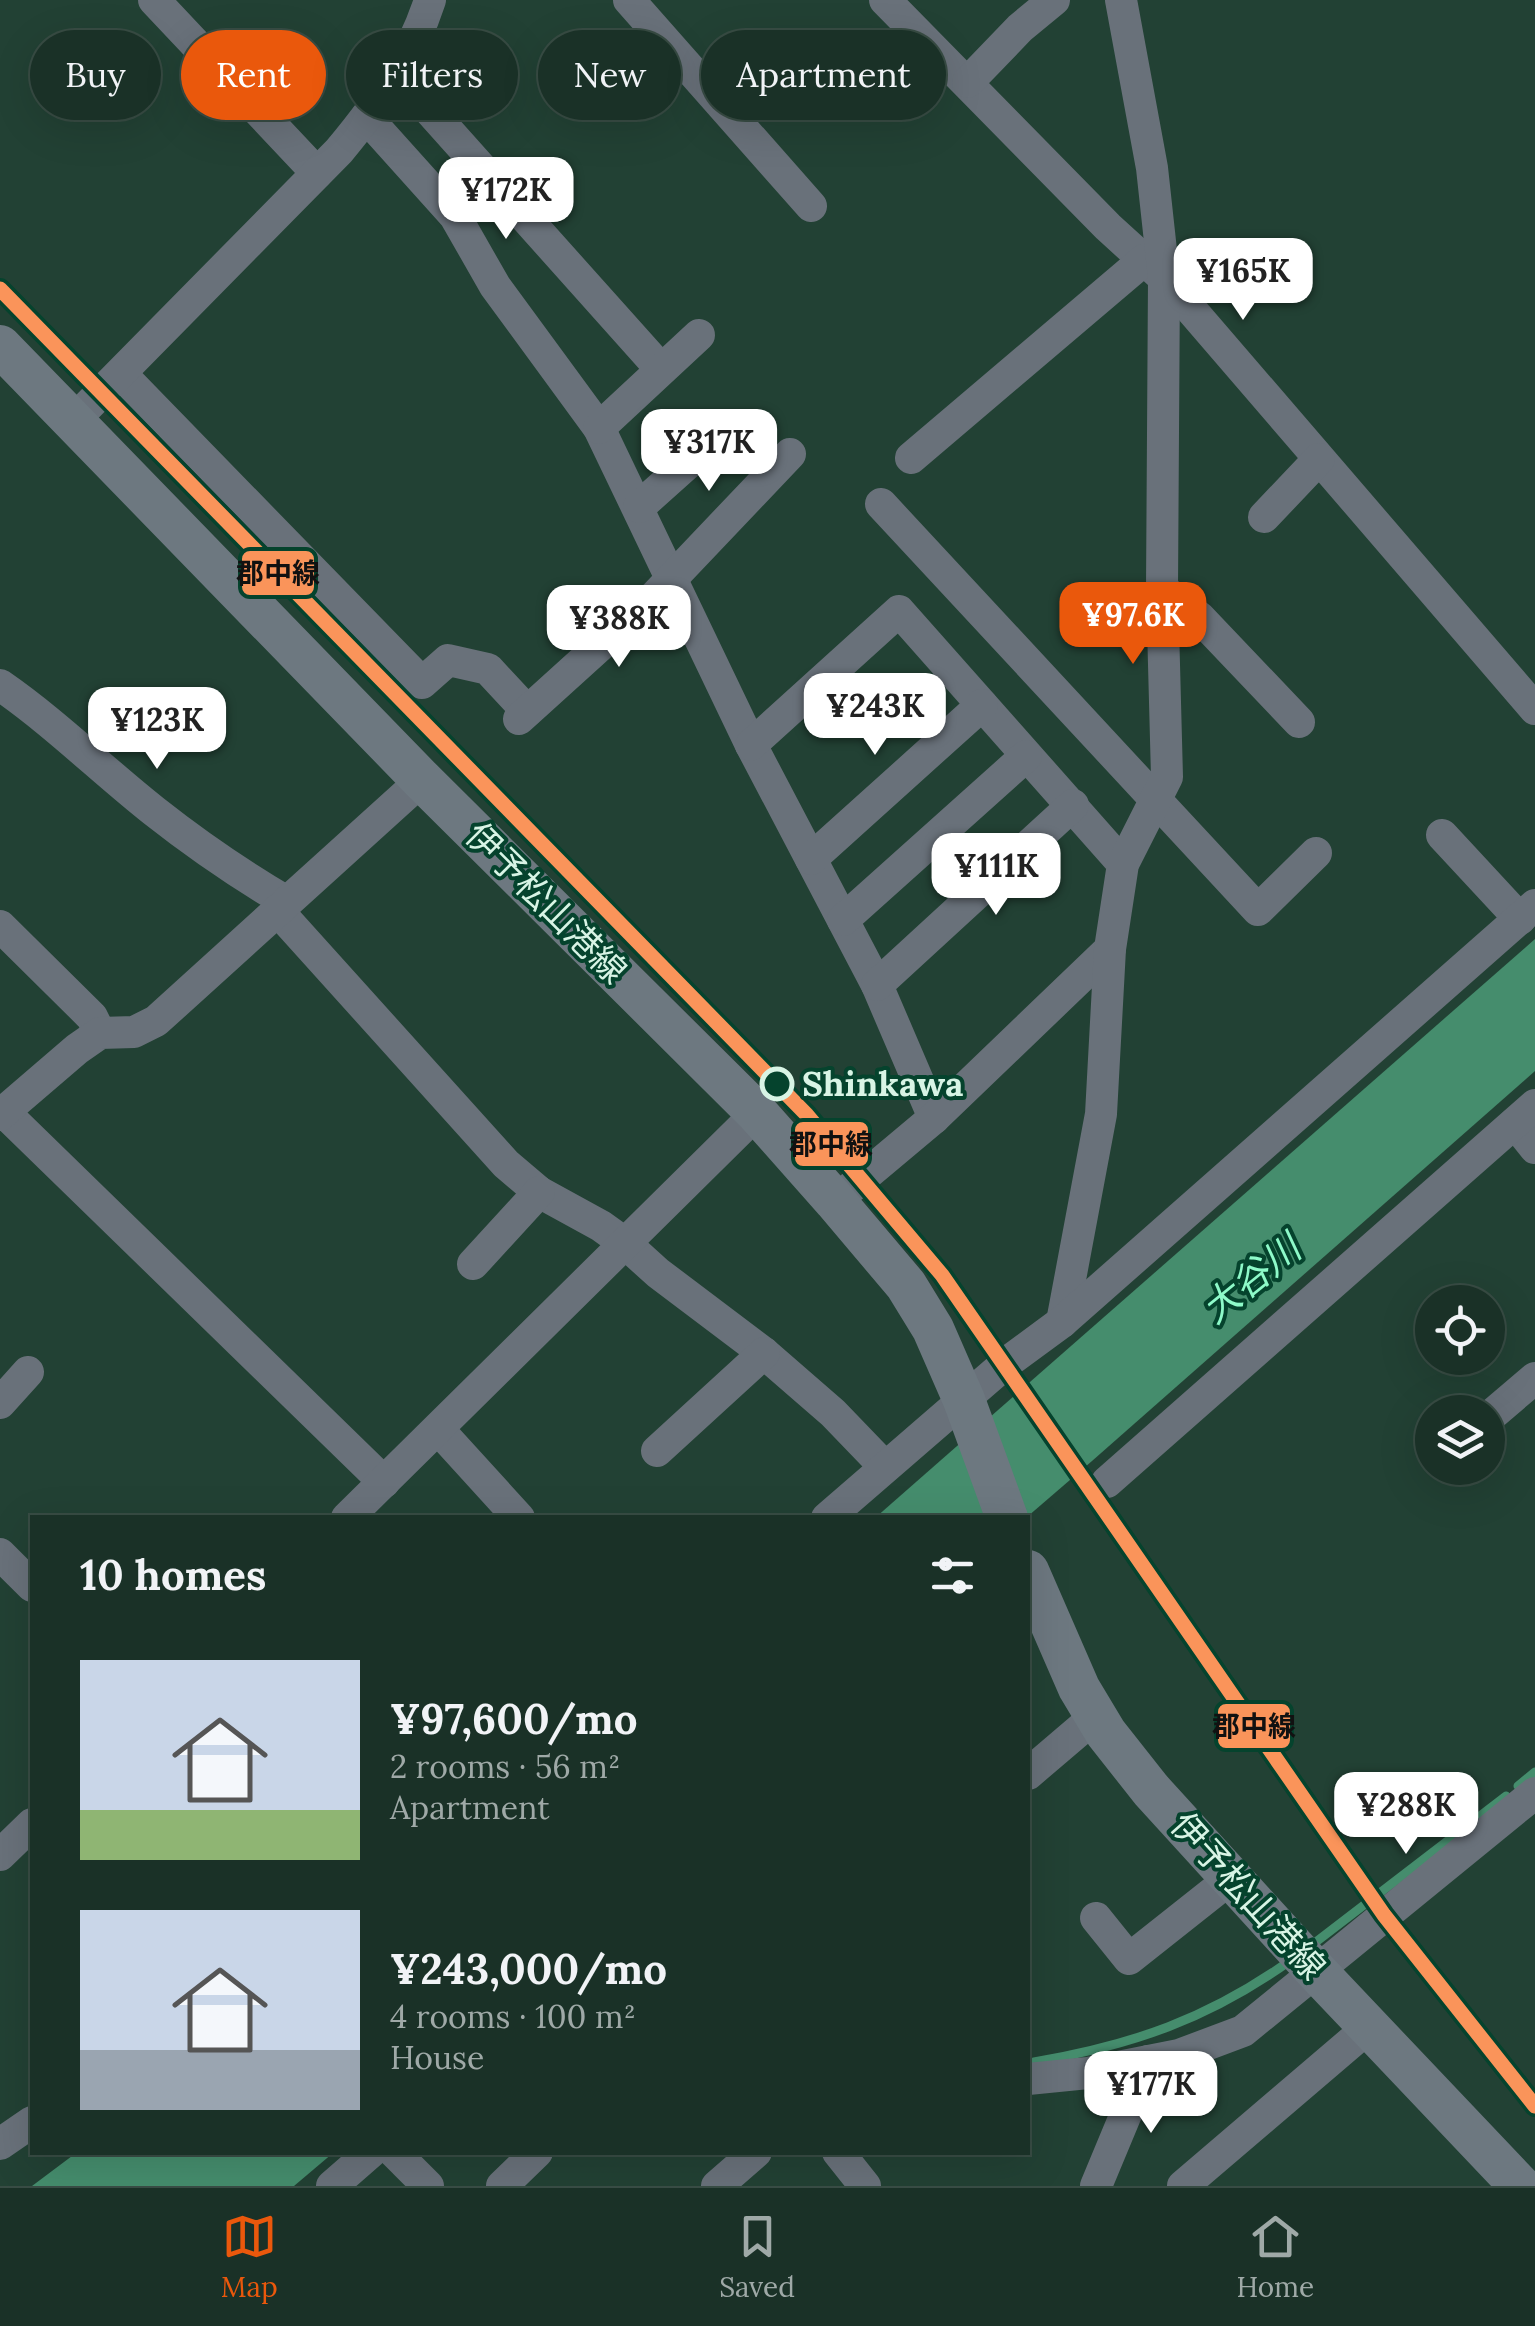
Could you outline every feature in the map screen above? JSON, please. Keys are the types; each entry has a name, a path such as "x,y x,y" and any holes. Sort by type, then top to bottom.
{"main road":[{"name":"伊予松山港線","path":"0,346 422,780 757,1114 836,1201 906,1285 933,1329 1006,1515"},
{"name":"伊予松山港線","path":"1030,1576 1052,1633 1096,1716 1151,1790 1517,2185"}],"street":[{"path":"154,0 317,173"},
{"path":"629,0 811,206"},
{"path":"884,0 1108,228 1154,269 1535,709"},
{"path":"968,82 1020,28 1054,0"},
{"path":"1062,1322 1101,1114 1110,949 1123,864 1167,777 1152,168 1121,0"},
{"path":"416,30 428,1"},
{"path":"74,420 365,120"},
{"path":"369,120 455,216 494,286 600,428 751,745 876,985 934,1118"},
{"path":"439,120 660,368"},
{"path":"911,458 1154,269"},
{"path":"600,428 660,368 700,335"},
{"path":"121,374 422,683 448,660 488,668 523,715 656,596 790,454"},
{"path":"1264,516 1320,459"},
{"path":"639,507 688,463"},
{"path":"881,504 1258,910 1316,853"},
{"path":"1162,589 1200,618 1300,722"},
{"path":"751,745 899,611 1123,864"},
{"path":"0,685 154,811 283,906 486,1145 539,1192 626,1244 764,1353 833,1413 885,1468"},
{"path":"811,859 982,704"},
{"path":"842,920 1026,756"},
{"path":"384,1482 2,1114 100,1034 134,1032 156,1021 422,780"},
{"path":"876,985 1073,805"},
{"path":"830,1515 966,1406 1527,912 1442,836"},
{"path":"0,926 92,1017 100,1034"},
{"path":"836,1201 934,1118 1110,949"},
{"path":"350,1515 757,1114"},
{"path":"1107,1482 1528,1125"},
{"path":"473,1264 539,1192"},
{"path":"658,1452 764,1353"},
{"path":"0,1403 28,1372"},
{"path":"1505,1404 1535,1378"},
{"path":"438,1429 515,1515"},
{"path":"0,1554 30,1584"},
{"path":"1030,1772 1096,1716"},
{"path":"1030,2079 1088,2073 1179,2055 1244,2031 1535,1793"},
{"path":"0,1855 30,1826"},
{"path":"1096,1918 1128,1959 1230,1878"},
{"path":"1183,2186 1369,2027"},
{"path":"1096,2186 1148,2061"},
{"path":"0,2144 30,2123"},
{"path":"332,2186 368,2155"},
{"path":"397,2155 428,2186"},
{"path":"502,2186 533,2155"},
{"path":"718,2186 753,2155"},
{"path":"840,2155 865,2186"}],"water":[{"name":"大谷川","path":"1535,939 1535,1071 1092,1461 1029,1515 878,1515"},
{"path":"73,2155 331,2155 294,2186 32,2186"}],"waterway":[{"path":"1518,1786 1535,1772"},
{"path":"1308,1948 1506,1796"},
{"path":"1034,2062 1104,2047 1168,2027 1230,1998 1291,1960"}],"transit line":[{"name":"郡中線","path":"0,289 807,1115 942,1275 1384,1915 1535,2106"}],"place":[{"name":"Shinkawa","path":"777,1084"}]}
